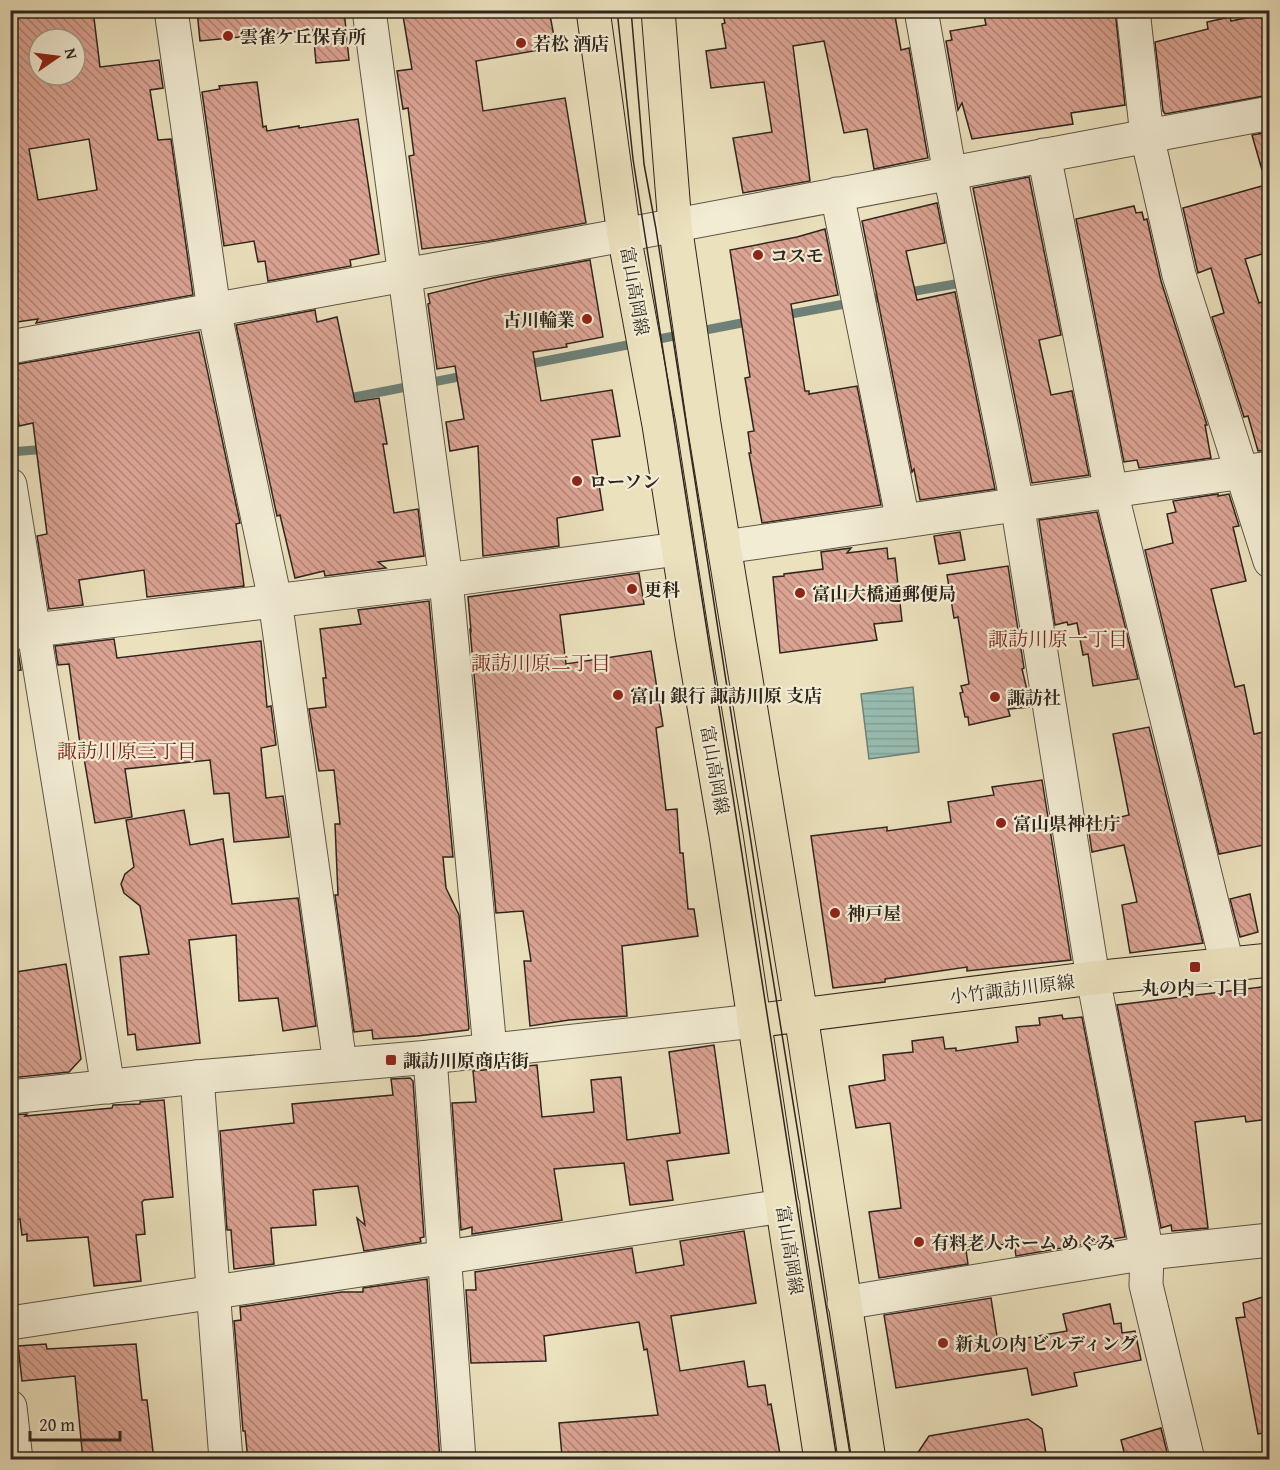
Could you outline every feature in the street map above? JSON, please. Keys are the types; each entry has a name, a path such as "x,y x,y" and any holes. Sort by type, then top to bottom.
{"main road":[{"name":"富山高岡線","path":"593,10 624,235 659,425 726,835 821,1460"},
{"path":"658,10 675,225 724,547 801,1015 869,1460"},
{"name":"小竹諏訪川原線","path":"754,1021 1093,978 1269,960"}],"street":[{"path":"171,10 214,310 275,600 340,1064"},
{"path":"369,10 446,580 490,1049"},
{"path":"921,10 950,174 1017,503 1093,978 1147,1253 1146,1285 1188,1460"},
{"path":"1133,10 1147,136 1179,275 1256,470 1269,561"},
{"path":"10,347 624,235 1269,112"},
{"path":"1044,155 1112,491 1227,964"},
{"path":"837,194 903,521"},
{"path":"724,547 1256,470"},
{"path":"10,485 23,631 108,1087"},
{"path":"23,631 446,580 678,549"},
{"path":"10,1097 197,1077 430,1057 754,1021"},
{"path":"430,1057 459,1460"},
{"path":"197,1077 226,1460"},
{"path":"10,1323 783,1206"},
{"path":"844,1303 1147,1253 1269,1240"},
{"path":"10,1407 16,1460"}],"water":[{"path":"913,687 919,752 869,759 861,694"}],"building":[{"path":"10,10 93,10 100,67 159,60 163,88 150,90 158,140 171,139 193,295 36,323 38,319 10,323","holes":["89,139 97,190 38,200 29,149"]},
{"name":"雲雀ケ丘保育所","path":"197,10 344,10 349,60 316,63 313,30 200,41"},
{"path":"402,10 549,10 556,47 476,61 483,111 565,98 586,223 488,241 422,249 409,156 414,155 408,108 403,109 397,71 412,69"},
{"path":"722,10 894,10 901,50 909,48 928,158 874,169 867,129 844,133 824,41 793,46 810,181 743,193 733,138 772,132 764,82 711,88 706,51 726,48"},
{"path":"983,10 1115,10 1125,105 1071,113 1073,124 972,139 962,103 958,110 946,41 952,40 950,31 986,25"},
{"path":"1269,13 1269,95 1165,114 1155,42 1208,29 1207,22 1230,17 1231,21"},
{"path":"257,82 263,127 266,126 267,131 358,119 379,254 350,260 351,266 268,281 265,261 258,262 254,241 224,246 202,92 220,89 219,86"},
{"path":"1269,132 1269,169 1262,170 1252,135"},
{"path":"1029,177 1061,335 1039,340 1051,395 1072,391 1089,475 1032,483 973,188"},
{"path":"1269,184 1269,252 1245,259 1259,303 1262,302 1269,328 1269,450 1258,451 1248,416 1244,417 1212,317 1224,313 1211,268 1198,273 1183,208"},
{"path":"937,203 945,243 906,251 917,300 955,292 995,489 920,500 914,469 912,472 862,221"},
{"path":"1134,206 1136,213 1142,212 1144,220 1147,219 1161,281 1207,425 1205,425 1211,458 1139,468 1137,460 1124,462 1076,219"},
{"path":"825,229 838,295 791,304 805,391 809,391 809,394 857,386 881,505 762,523 749,453 751,453 748,432 754,431 745,378 750,377 730,250"},
{"path":"590,260 603,337 566,344 567,347 533,352 541,401 612,390 620,436 592,440 603,510 557,518 559,546 483,556 478,446 450,451 446,422 464,419 455,366 437,369 428,294 493,278"},
{"path":"315,310 317,322 337,317 355,402 379,398 387,444 383,444 394,513 418,509 424,556 378,562 386,568 325,576 324,571 295,578 280,515 277,516 236,325"},
{"path":"199,332 240,523 236,524 244,586 147,597 144,570 79,580 83,605 49,609 37,536 47,534 33,423 19,426 11,370 13,365"},
{"path":"1218,494 1218,496 1229,494 1239,526 1233,527 1246,581 1211,589 1235,687 1244,685 1254,734 1269,731 1269,844 1219,854 1145,550 1173,543 1167,514 1176,512 1173,501"},
{"path":"1097,512 1138,679 1093,686 1088,654 1083,655 1077,623 1068,625 1067,622 1055,625 1039,520"},
{"path":"960,532 965,560 939,564 934,536"},
{"path":"851,548 847,553 887,548 888,559 895,558 902,621 874,624 877,640 780,653 773,577 823,569 821,552"},
{"path":"1008,566 1024,668 1022,669 1031,707 1008,709 1010,716 969,725 960,693 963,692 961,686 969,684 958,617 954,618 947,575"},
{"path":"639,573 644,604 560,615 566,664 651,651 663,726 656,728 666,810 677,809 680,853 683,853 688,909 694,909 698,936 622,946 627,1016 569,1020 530,1026 524,961 531,961 523,911 496,913 468,597"},
{"path":"429,601 453,857 443,857 446,888 459,915 469,1028 468,1030 417,1036 373,1039 372,1030 354,1032 335,895 338,895 335,824 340,824 334,770 319,771 309,709 326,707 323,678 326,678 320,629 361,624 358,610"},
{"path":"114,639 117,658 261,641 267,707 271,706 276,745 261,748 266,798 283,796 289,837 234,842 229,793 214,794 210,760 125,769 132,817 95,823 84,758 82,758 69,664 58,665 55,646"},
{"path":"10,651 18,651 21,670 10,671"},
{"path":"1149,727 1203,943 1130,953 1122,905 1137,902 1124,845 1092,852 1088,825 1129,815 1113,734"},
{"path":"1042,780 1071,960 967,971 967,967 885,979 885,982 833,988 811,836 887,827 887,831 951,822 948,802 994,795 992,787"},
{"path":"184,810 190,845 223,839 232,904 298,898 316,1026 283,1031 278,998 239,1001 236,935 189,940 200,1043 137,1050 135,1034 128,1035 120,957 149,954 140,906 124,893 121,884 125,874 134,867 126,820"},
{"path":"1250,894 1258,932 1240,937 1230,899"},
{"path":"66,964 81,1059 69,1072 10,1078 10,973"},
{"path":"1269,986 1269,1119 1246,1122 1245,1116 1195,1122 1208,1228 1172,1231 1171,1225 1161,1228 1117,1005"},
{"path":"1062,1015 1063,1019 1082,1017 1125,1237 1016,1256 1014,1243 966,1250 968,1264 879,1278 869,1212 901,1208 890,1123 856,1128 849,1086 885,1080 883,1055 913,1052 912,1041 943,1037 945,1049 956,1048 956,1051 1018,1042 1016,1027 1040,1025 1039,1018"},
{"path":"714,1045 729,1153 667,1161 673,1200 630,1205 624,1163 554,1169 562,1220 472,1234 472,1227 461,1230 452,1103 476,1102 473,1071 537,1065 542,1117 594,1112 591,1080 621,1077 627,1140 680,1133 669,1052"},
{"path":"410,1078 413,1081 424,1237 420,1238 421,1242 364,1251 357,1218 365,1225 358,1186 313,1190 316,1225 271,1228 274,1264 234,1269 231,1230 227,1230 220,1131 294,1123 292,1104 393,1095 391,1079"},
{"path":"164,1100 173,1197 142,1202 145,1234 136,1235 141,1281 94,1286 88,1237 27,1241 27,1234 22,1235 20,1219 10,1220 10,1115 27,1114 25,1116 112,1108 113,1105"},
{"path":"744,1231 756,1303 671,1316 680,1371 744,1361 748,1387 765,1385 768,1405 771,1404 779,1456 761,1460 607,1460 607,1452 562,1456 559,1423 658,1415 647,1349 644,1350 639,1322 544,1336 546,1361 471,1363 466,1290 476,1290 475,1272 632,1248 636,1273 684,1265 680,1241"},
{"path":"427,1279 440,1460 248,1460 245,1431 243,1431 234,1321 241,1320 240,1307 342,1292 363,1292 363,1288"},
{"path":"1269,1295 1269,1432 1258,1434 1236,1318 1245,1317 1243,1303"},
{"path":"991,1298 998,1343 1067,1331 1063,1314 1110,1304 1114,1324 1121,1323 1122,1333 1135,1331 1141,1360 1074,1373 1077,1386 1032,1395 1027,1368 896,1388 884,1315"},
{"path":"46,1344 47,1349 136,1344 142,1400 147,1400 154,1460 83,1460 75,1376 22,1381 18,1346"},
{"path":"1028,1419 1042,1429 1047,1460 913,1460 929,1436"},
{"path":"1161,1428 1169,1460 1126,1460 1121,1440"}],"waterway":[{"path":"904,293 961,283"},
{"path":"780,316 888,296"},
{"path":"524,365 752,321"},
{"path":"344,399 469,375"},
{"path":"10,452 47,449"}],"tram line":[{"path":"617,10 633,159 837,1460"},
{"path":"631,10 644,164 851,1460"}],"place":[{"name":"雲雀ケ丘保育所","path":"228,36"},
{"name":"若松 酒店","path":"521,43"},
{"name":"コスモ","path":"758,255"},
{"name":"古川輪業","path":"587,319"},
{"name":"ローソン","path":"577,481"},
{"name":"更科","path":"632,589"},
{"name":"富山大橋通郵便局","path":"800,593"},
{"name":"富山 銀行 諏訪川原 支店","path":"618,695"},
{"name":"諏訪社","path":"995,697"},
{"name":"富山県神社庁","path":"1001,823"},
{"name":"神戸屋","path":"835,913"},
{"name":"丸の内一丁目","path":"1195,967"},
{"name":"諏訪川原商店街","path":"391,1060"},
{"name":"有料老人ホーム めぐみ","path":"919,1242"},
{"name":"新丸の内 ビルディング","path":"943,1343"}],"district":[{"name":"諏訪川原一丁目","path":"1058,638"},
{"name":"諏訪川原二丁目","path":"541,662"},
{"name":"諏訪川原三丁目","path":"127,750"}]}
